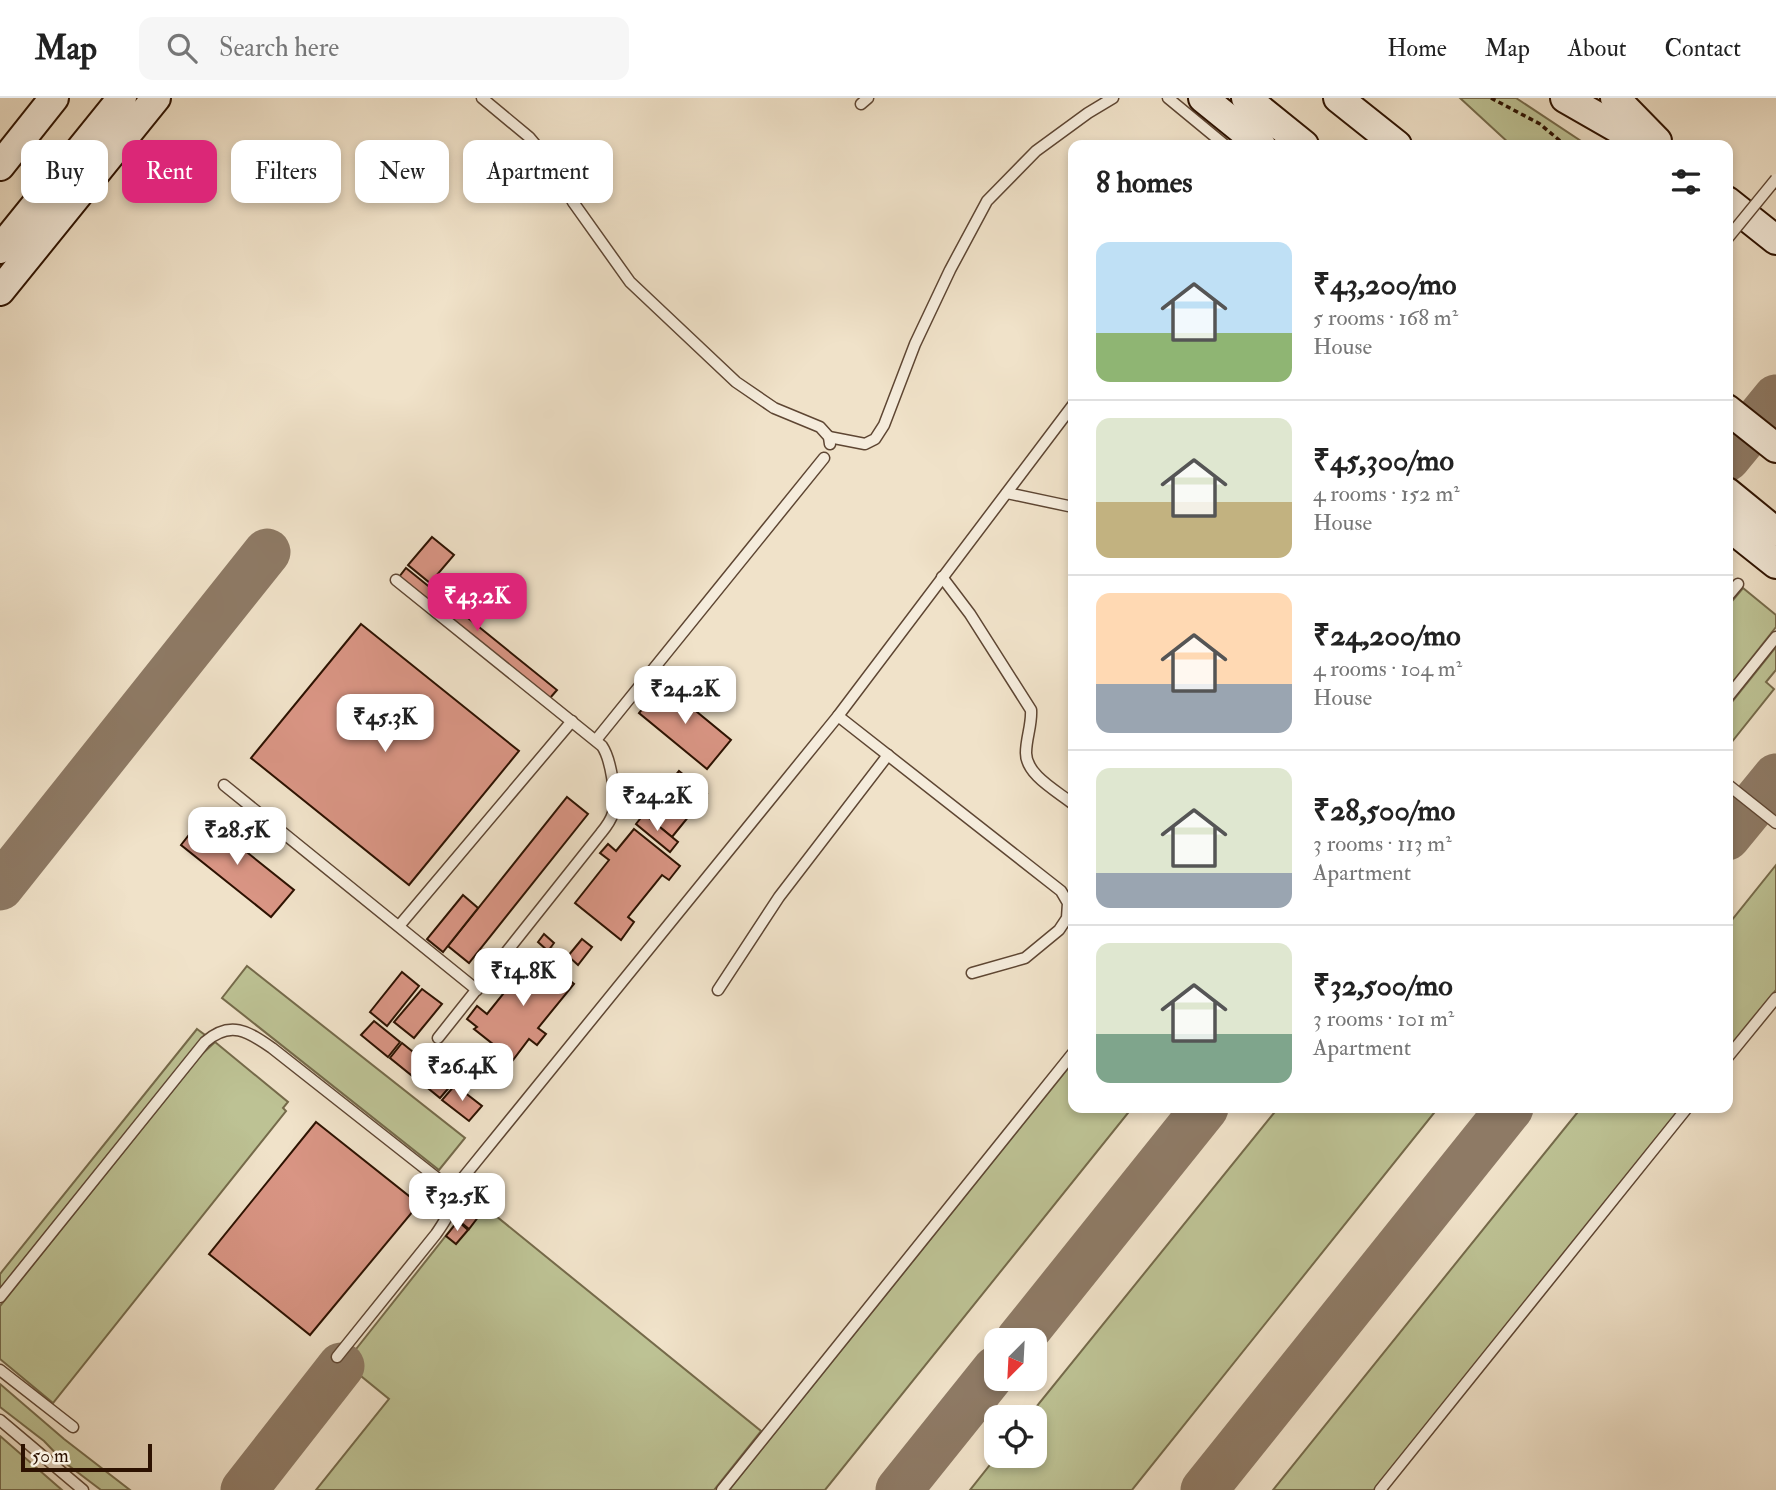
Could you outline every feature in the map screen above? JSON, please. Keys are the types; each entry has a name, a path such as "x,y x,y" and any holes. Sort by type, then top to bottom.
{"street":[{"path":"0,166 54,98"},
{"path":"0,249 122,98"},
{"path":"0,291 156,98"},
{"path":"1203,98 1241,140"},
{"path":"1247,98 1298,140"},
{"path":"1338,98 1391,140"},
{"path":"1565,98 1638,140"},
{"path":"1600,98 1654,140"},
{"path":"1615,98 1655,140"},
{"path":"1733,206 1776,240"},
{"path":"1733,414 1776,448"},
{"path":"1733,497 1776,532"},
{"path":"1733,530 1776,564"}],"lane":[{"path":"482,98 529,137 554,167 573,202 630,282 693,344 736,382 774,408 820,428 830,441 865,444 875,439 884,425 915,344 987,201 1036,151 1113,98"},
{"path":"1168,98 1240,140"},
{"path":"1733,232 1776,179"},
{"path":"449,1195 838,716 1068,412"},
{"path":"596,740 824,458"},
{"path":"1007,492 1068,506"},
{"path":"942,577 970,614 1031,709 1027,762 1036,775 1068,800"},
{"path":"396,580 596,740 607,753 614,801 609,822 438,1038"},
{"path":"1733,590 1738,584"},
{"path":"1733,691 1776,637"},
{"path":"838,716 1061,891 1068,904 1067,918 1059,930 1025,958 972,973"},
{"path":"399,926 572,721"},
{"path":"718,990 779,897 888,755"},
{"path":"225,785 477,990"},
{"path":"1733,790 1776,823"},
{"path":"1733,1051 1776,998"},
{"path":"0,1297 205,1042 221,1030 231,1029 245,1032 272,1048 437,1178 452,1203 436,1234 337,1357"},
{"path":"722,1490 1068,1059"},
{"path":"1380,1490 1684,1113"},
{"path":"0,1370 73,1427"},
{"path":"0,1420 83,1490"}],"path":[{"path":"1491,98 1540,124 1559,140"}],"green space":[{"path":"1460,98 1516,98 1579,140 1506,140"},
{"path":"1743,588 1776,615 1776,627 1733,681 1733,600"},
{"path":"1776,647 1776,670 1766,682 1774,689 1733,740 1733,701"},
{"path":"1776,865 1776,990 1733,1044 1733,919"},
{"path":"247,966 465,1138 439,1170 222,998"},
{"path":"197,1029 205,1035 0,1289 0,1274"},
{"path":"215,1042 288,1102 283,1108 286,1111 53,1403 0,1359 0,1306 201,1055"},
{"path":"1068,1068 1068,1113 1128,1113 825,1490 729,1490"},
{"path":"1274,1113 1434,1113 1132,1490 970,1490 987,1468 1047,1468 1047,1405 1038,1405"},
{"path":"1577,1113 1677,1113 1374,1490 1273,1490"},
{"path":"475,1199 761,1431 714,1490 316,1490 389,1399 345,1363"},
{"path":"0,1384 64,1439 130,1490 101,1490 64,1462 44,1441 0,1407"},
{"path":"0,1436 62,1490 0,1490"}],"building":[{"path":"432,537 454,555 430,583 408,565"},
{"path":"406,568 557,690 550,698 399,577"},
{"path":"361,624 519,751 409,885 251,758"},
{"path":"663,684 731,740 707,769 639,713"},
{"path":"679,771 707,794 672,837 644,814"},
{"path":"567,797 588,814 469,963 448,946"},
{"path":"644,814 678,842 670,852 636,824"},
{"path":"203,817 294,890 271,917 181,845"},
{"path":"634,829 680,866 669,880 662,875 628,917 634,922 621,940 575,903 609,860 600,853 608,844 616,851"},
{"path":"463,895 478,908 443,952 427,939"},
{"path":"544,934 554,943 548,951 538,942"},
{"path":"582,939 592,947 578,965 568,956"},
{"path":"553,949 567,961 559,969 546,958"},
{"path":"536,953 574,984 538,1028 546,1034 537,1045 529,1039 513,1060 474,1029 477,1027 467,1019 477,1006 487,1014"},
{"path":"402,972 419,986 387,1026 370,1012"},
{"path":"422,989 442,1004 414,1038 394,1022"},
{"path":"374,1021 400,1042 388,1057 361,1035"},
{"path":"402,1043 428,1064 416,1079 390,1058"},
{"path":"430,1065 453,1083 440,1098 418,1080"},
{"path":"455,1085 482,1106 469,1121 442,1100"},
{"path":"316,1122 419,1204 310,1335 209,1254"},
{"path":"471,1204 482,1212 469,1229 458,1220"},
{"path":"458,1221 468,1230 456,1244 446,1236"}],"taxiway":[{"path":"1733,451 1776,398"},
{"path":"0,887 267,552"},
{"path":"1733,830 1776,777"},
{"path":"1029,1328 1201,1113"},
{"path":"1204,1490 1506,1113"},
{"path":"244,1490 341,1366"},
{"path":"899,1490 984,1384"}]}
